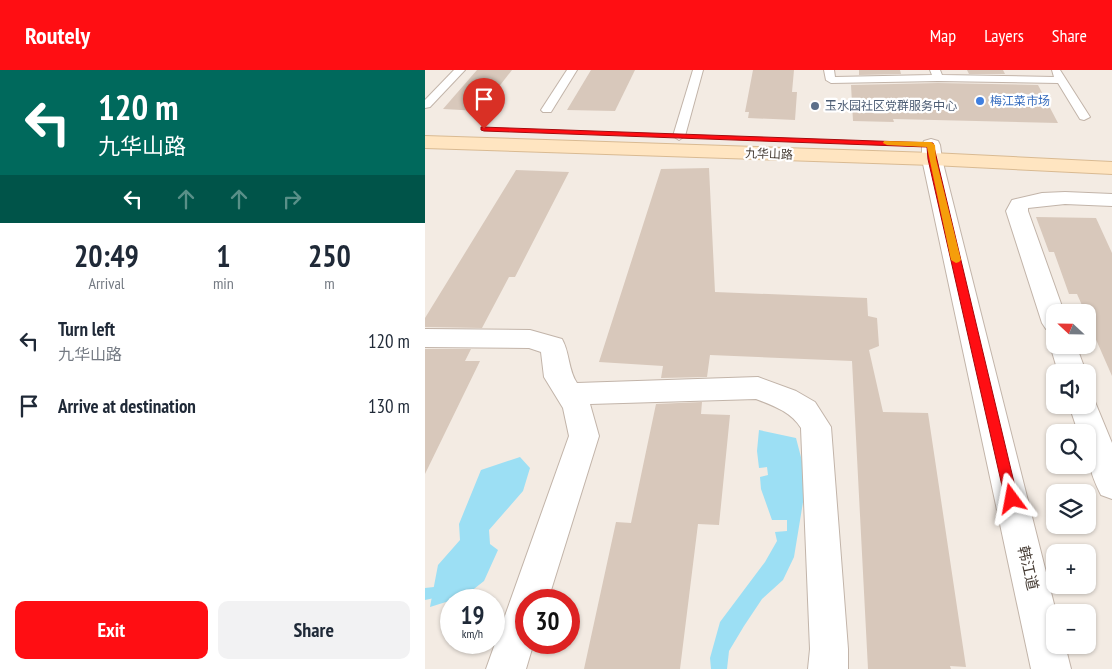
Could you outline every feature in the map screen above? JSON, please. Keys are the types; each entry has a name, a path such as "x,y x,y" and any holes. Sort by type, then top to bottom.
{"street":[{"name":"九华山路","path":"425,127 679,136 932,152 1112,168"},
{"name":"九华山路","path":"425,142 932,152 1112,153"},
{"name":"韩江道","path":"932,152 1051,669"},
{"path":"1049,304 1017,211 1019,204 1039,199 1067,196 1112,200"},
{"path":"425,338 530,339 553,346 558,377 577,406 585,436 534,589"},
{"path":"569,394 758,388 786,399 805,410 815,427 829,649 828,669"},
{"path":"1086,414 1112,485"},
{"path":"507,669 515,644"}],"lane":[{"path":"426,106 460,70"},
{"path":"547,110 572,70"},
{"path":"679,136 698,70"},
{"path":"829,70 831,80 936,74 1058,75 1084,117"}],"water":[{"path":"759,430 796,438 802,461 805,490 794,557 783,580 762,599 729,651 727,669 711,669 710,658 720,622 765,562 777,541 775,532 787,531 787,520 772,520 761,489 760,477 768,475 767,467 759,468 757,451"},
{"path":"520,457 530,468 523,491 489,530 490,544 498,550 484,581 474,589 440,589 440,604 430,607 438,565 460,540 459,524 481,470"}],"building":[{"path":"477,70 512,70 480,111 443,109"},
{"path":"591,70 635,70 615,111 567,110"},
{"path":"753,70 794,70 792,92 797,92 795,120 748,118 749,112 745,112"},
{"path":"859,70 900,70 901,74 859,75"},
{"path":"967,70 1003,70 1005,74 969,74"},
{"name":"梅江菜市场","path":"938,83 1038,85 1058,123 893,119 894,122 853,121 851,85"},
{"path":"709,168 715,292 867,298 868,316 877,318 879,346 869,350 883,412 928,413 966,667 950,666 951,669 868,669 852,361 710,355 707,377 661,378 663,366 599,362 661,169"},
{"path":"516,170 569,172 515,277 509,277 482,328 425,327 425,318"},
{"path":"1036,217 1096,218 1112,253 1112,376 1096,340 1096,304 1081,304 1077,294 1069,294 1054,252 1049,252"},
{"path":"425,349 471,349 465,361 480,361 425,474"},
{"path":"702,402 701,414 730,415 719,525 698,524 680,669 584,669 616,522 631,523 656,404"}],"waterway":[{"path":"425,594 434,593"}],"slow traffic":[{"path":"887,143 931,145 932,159 956,260"}],"place":[{"name":"梅江菜市场","path":"980,101"},
{"name":"玉水园社区党群服务中心","path":"815,106"}],"route":[{"path":"484,129 931,145 932,159 1012,499"}]}
